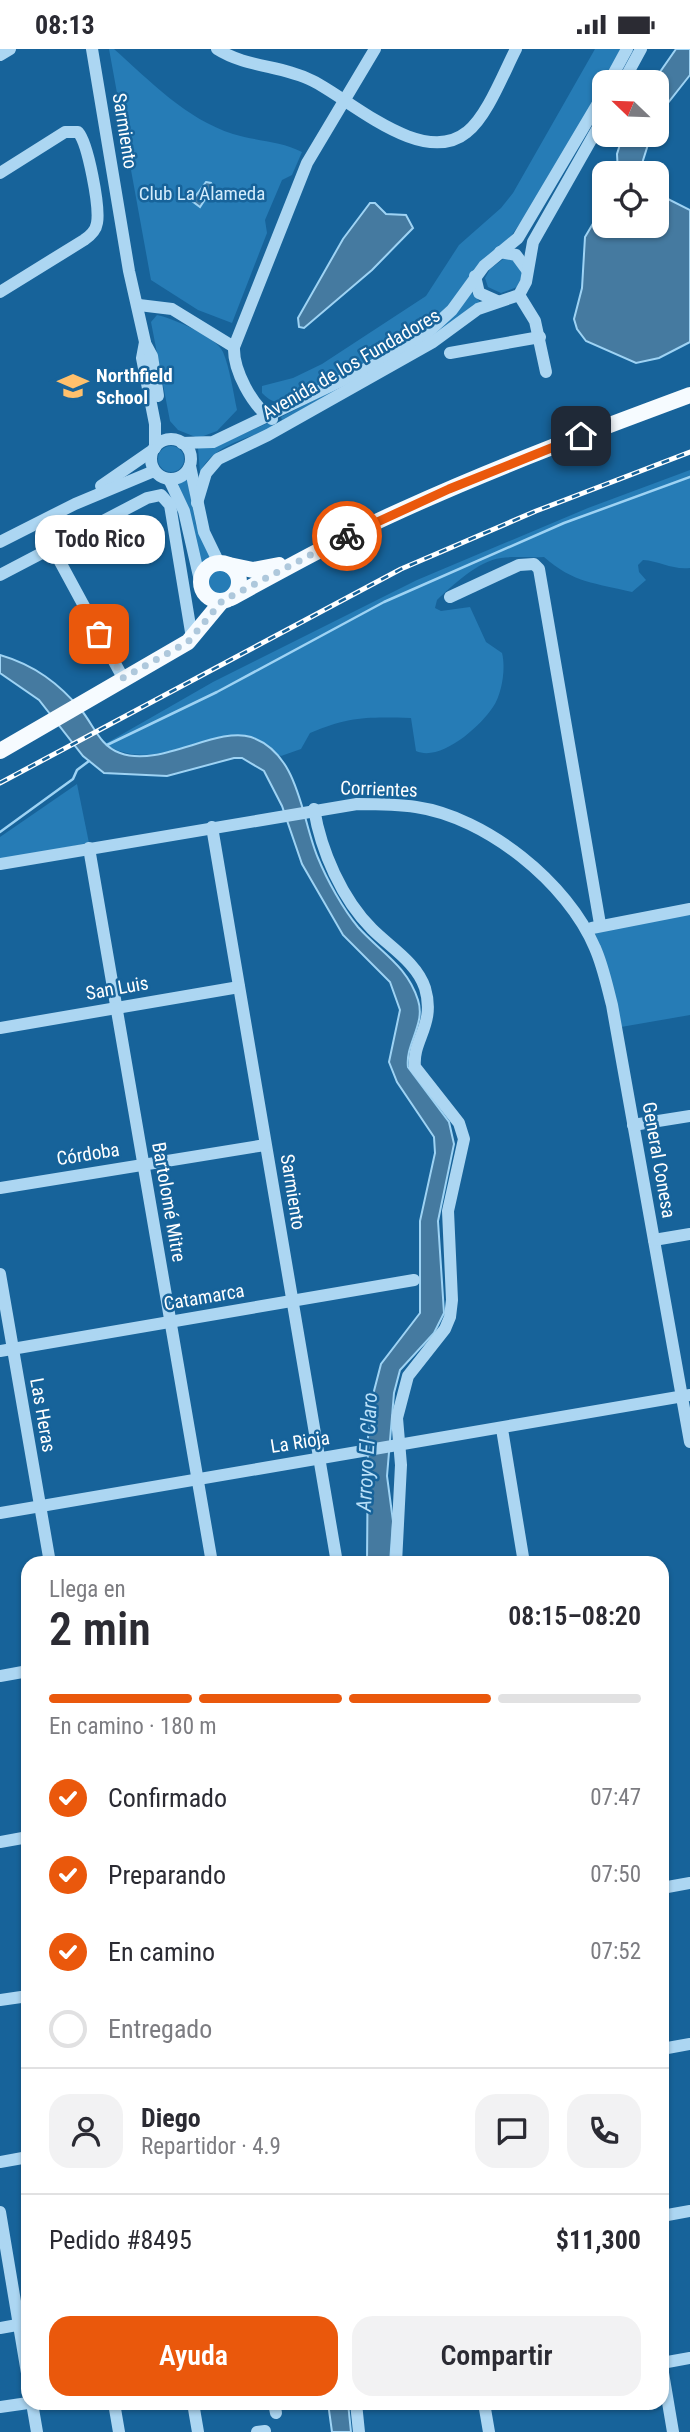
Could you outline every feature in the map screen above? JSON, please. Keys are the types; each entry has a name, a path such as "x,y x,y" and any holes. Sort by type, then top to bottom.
{"main road":[{"path":"226,600 314,552 449,489 690,395"},
{"path":"194,636 206,614 203,573 223,564 245,570 262,569 314,552"},
{"path":"0,751 50,724 194,636 238,589 238,577 223,564"},
{"path":"203,589 226,600"}],"street":[{"path":"0,55 10,49"},
{"name":"Sarmiento","path":"92,49 129,271 139,305 145,342 152,356 163,424 178,441"},
{"path":"217,49 249,64 304,77 397,132 429,141 452,139 467,132 478,120 516,49"},
{"path":"280,426 269,417 247,386 235,363 234,347 307,163 375,49"},
{"path":"615,70 626,49"},
{"path":"630,70 641,49"},
{"name":"Avenida de los Fundadores","path":"178,441 207,444 269,417 376,364 428,333 452,310 475,276 518,238 592,114"},
{"path":"0,173 65,132 78,132 85,142 97,214 95,229 84,240 0,292"},
{"path":"545,372 540,337 530,311 519,295 526,282 533,242 592,138"},
{"path":"500,253 516,255 527,270"},
{"path":"475,276 479,293 496,301"},
{"name":"Avenida de los Fundadores","path":"197,503 206,473 213,463 433,342 478,309 519,295"},
{"path":"139,305 172,309 234,347"},
{"path":"450,353 540,337"},
{"name":"Sarmiento","path":"145,342 142,358 155,424 154,449"},
{"path":"247,386 264,401 282,410"},
{"path":"247,386 254,423"},
{"path":"75,504 163,441 178,441 191,456 190,466 204,532 223,564"},
{"path":"154,449 151,461 155,471 169,479 184,511 203,589"},
{"path":"169,479 182,476 190,466"},
{"path":"0,542 75,504 155,471"},
{"path":"0,576 152,495 161,495 170,505 194,636"},
{"path":"52,547 123,678"},
{"path":"450,597 519,565 534,564 538,569 600,924"},
{"name":"Corrientes","path":"0,864 311,810 357,804 416,807 464,823 492,837 532,866 562,898 585,930"},
{"path":"311,810 331,867 362,916 411,964 424,985 429,1016 415,1066 463,1131 463,1147 447,1211 452,1300 450,1317 445,1329 408,1376 397,1418 396,1446 401,1465 396,1556"},
{"name":"Sarmiento","path":"212,827 336,1556"},
{"name":"Bartolomé Mitre","path":"89,848 211,1556"},
{"path":"585,930 600,924 690,909"},
{"name":"General Conesa","path":"585,930 600,960 612,1005 654,1240 686,1396 690,1443"},
{"name":"San Luis","path":"0,1028 239,987"},
{"path":"634,1125 690,1115"},
{"name":"Córdoba","path":"0,1188 265,1145"},
{"path":"654,1240 690,1234"},
{"name":"Las Heras","path":"0,1274 6,1350 49,1556"},
{"name":"Catamarca","path":"6,1350 414,1280"},
{"name":"La Rioja","path":"0,1513 686,1396"},
{"path":"502,1429 523,1556"},
{"path":"0,1676 21,1672"},
{"path":"0,1842 21,1838"},
{"path":"669,1887 690,1883"},
{"path":"0,2000 21,1997"},
{"path":"669,2048 690,2044"},
{"path":"0,2162 21,2158"},
{"path":"669,2215 690,2211"},
{"path":"0,2212 21,2310"},
{"path":"0,2328 21,2324"},
{"path":"669,2363 690,2358"},
{"path":"0,2407 21,2404"},
{"path":"669,2408 673,2432"},
{"path":"32,2410 37,2432"},
{"path":"115,2410 119,2432"},
{"path":"194,2410 198,2432"},
{"path":"357,2410 359,2432"},
{"path":"485,2410 489,2432"}],"green space":[{"name":"Club La Alameda","path":"109,49 114,49 169,98 200,119 233,134 302,152 292,175 282,180 265,220 267,233 232,323 198,310 151,280"},
{"path":"595,49 623,49 611,70 592,70 592,104 557,166 508,241 480,276 448,307 401,344 305,395 277,402 262,393 262,386 293,378 322,364 426,296 459,245 501,208 513,193"},
{"path":"506,257 514,257 523,276 517,287 501,293 488,287 485,278 490,269"},
{"path":"472,293 480,302 426,342 282,420 281,417 352,381"},
{"path":"157,315 203,334 223,352 237,410 217,431 198,438 178,430 170,421 151,322"},
{"path":"268,423 275,427 222,449 205,463 200,473 198,448 212,448"},
{"path":"171,446 180,450 184,459 180,468 171,472 162,468 158,459 162,450"},
{"path":"690,470 690,568 677,568 643,560 638,565 639,572 646,580 632,592 575,577 544,557 505,557 475,569 437,600 435,608 441,611 470,607 486,642 502,653 503,659 501,688 493,707 469,733 447,747 436,752 416,751 411,718 371,718 337,723 310,733 301,749 281,756 254,738 243,736 208,740 156,754 139,755 122,752 105,744 213,682 417,580 588,508"},
{"path":"187,478 196,525 213,560 200,566 191,519 178,483"},
{"path":"219,568 228,572 232,581 228,590 219,594 210,590 206,581 210,572"},
{"path":"77,784 89,843 0,860 0,837"},
{"path":"690,913 690,1015 621,1027 595,932"}],"shaded area":[{"path":"676,49 690,49 690,75 669,102 669,70 661,70"},
{"path":"619,147 647,147 643,161 617,161"},
{"path":"206,182 213,187 200,207 192,201"},
{"path":"669,200 690,210 690,342 659,358 636,363 586,341 577,329 574,319 582,288 585,237 592,225 592,238 669,238"},
{"path":"370,203 375,203 386,214 406,215 413,228 372,270 304,328 299,327 298,318 343,239"},
{"name":"Arroyo El Claro","path":"0,655 35,670 64,692 82,711 102,741 120,753 153,755 237,735 251,737 267,745 280,757 289,772 318,858 341,903 358,927 400,968 413,988 420,1009 418,1026 409,1050 408,1067 449,1122 454,1144 438,1221 444,1313 434,1333 400,1370 394,1393 387,1476 393,1521 390,1556 367,1556 368,1437 374,1391 381,1364 420,1313 420,1221 435,1153 434,1137 397,1082 389,1062 400,1010 390,982 343,935 302,864 282,806 264,771 242,758 234,758 167,776 104,773 83,756 39,700 0,673"},
{"path":"329,2410 349,2410 351,2432 332,2432"}],"waterway":[{"path":"107,745 217,692 384,602 564,523 690,477"},
{"path":"0,832 73,779 77,770 89,761"}],"railway":[{"path":"0,783 401,569 536,511 690,452"}],"way so far":[{"path":"99,634 123,678 188,642 222,601 347,536"}],"place":[{"name":"Northfield School","path":"73,386"},
{"name":"Todo Rico","path":"99,634"}],"route":[{"path":"347,536 402,509 581,436"}]}
